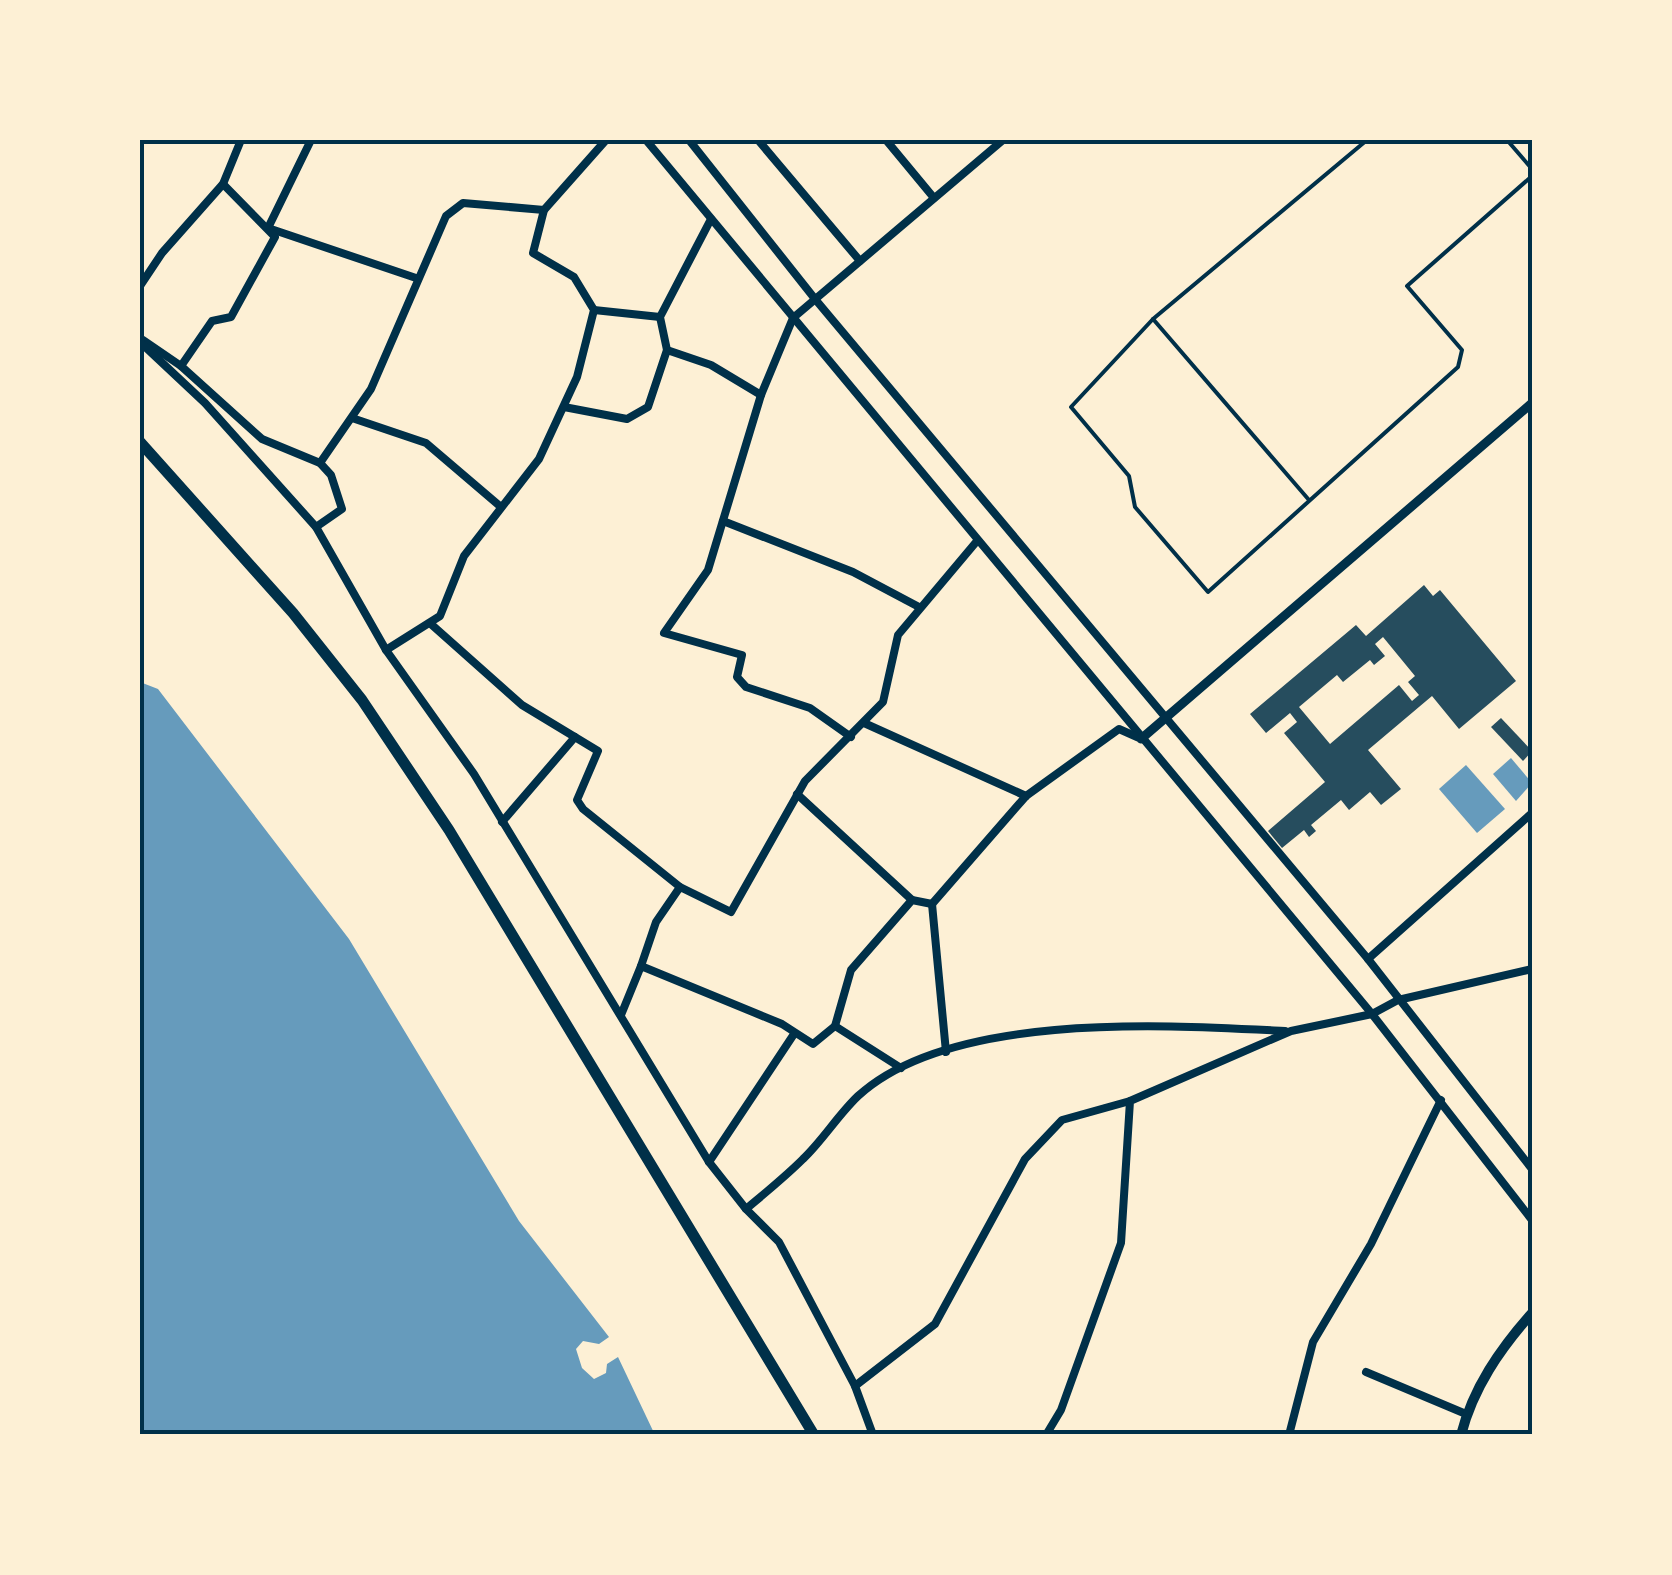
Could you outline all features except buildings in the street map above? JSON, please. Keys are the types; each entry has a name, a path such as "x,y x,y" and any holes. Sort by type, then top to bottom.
{"main road":[{"path":"140,442 294,612 362,700 449,830 814,1435"},
{"path":"1460,1435 1466,1414 1508,1340 1532,1314"}],"street":[{"path":"140,286 162,253 223,184 240,140"},
{"path":"268,228 312,140"},
{"path":"386,650 432,624 448,602 464,556 538,460 564,407 593,327 594,310 574,277 533,253 544,210 606,140"},
{"path":"646,140 1372,1014 1532,1220"},
{"path":"688,140 815,298 1368,959 1532,1169"},
{"path":"758,140 860,261"},
{"path":"886,140 934,198"},
{"path":"852,737 810,708 746,688 736,677 742,655 664,632 708,570 761,395 792,318 1003,140"},
{"path":"176,375 212,321 231,317 275,237 223,184"},
{"path":"320,464 371,389 446,216 463,203 544,210"},
{"path":"564,407 627,419 648,407 667,350 660,317 711,219"},
{"path":"268,228 416,278"},
{"path":"594,310 660,317"},
{"path":"140,340 182,366 262,439 320,464 331,474 342,508 316,526"},
{"path":"140,340 316,526 386,650 474,774 710,1162 746,1210 779,1242 854,1386 872,1435"},
{"path":"667,350 711,365 761,395"},
{"path":"1142,739 1532,403"},
{"path":"352,418 426,444 501,507"},
{"path":"724,521 852,572 919,606"},
{"path":"432,624 522,706 598,752 577,800 583,809 680,887 732,912 796,794 883,702 898,636 919,606 977,541"},
{"path":"864,723 1026,796"},
{"path":"946,1052 932,904 1026,796 1119,729 1142,739"},
{"path":"502,822 575,738"},
{"path":"796,794 912,900 932,904"},
{"path":"1368,959 1532,813"},
{"path":"621,1015 656,922 680,887"},
{"path":"641,966 782,1024 813,1044 835,1026 851,970 912,900"},
{"path":"854,1386 935,1324 1025,1160 1062,1120 1130,1101 1291,1031 1372,1014 1398,1000 1532,969"},
{"path":"746,1210 803,1160 859,1095 901,1068 946,1052 1017,1035 1142,1024 1291,1031"},
{"path":"835,1026 901,1068"},
{"path":"710,1162 794,1034"},
{"path":"1289,1435 1313,1342 1371,1244 1440,1100"},
{"path":"1046,1435 1061,1410 1120,1242 1130,1101"},
{"path":"1366,1372 1466,1414"}],"lane":[{"path":"1367,140 1152,319 1071,407 1129,476 1135,507 1208,592 1458,367 1462,350 1408,286 1532,172 1507,140"},
{"path":"1152,319 1309,500"}],"water":[{"path":"140,682 158,689 349,939 519,1221 609,1337 599,1344 583,1341 576,1349 582,1368 594,1379 606,1373 607,1364 618,1357 655,1435 140,1435"},
{"path":"1511,758 1532,783 1516,801 1493,774"},
{"path":"1466,765 1505,809 1477,833 1439,789"}]}
